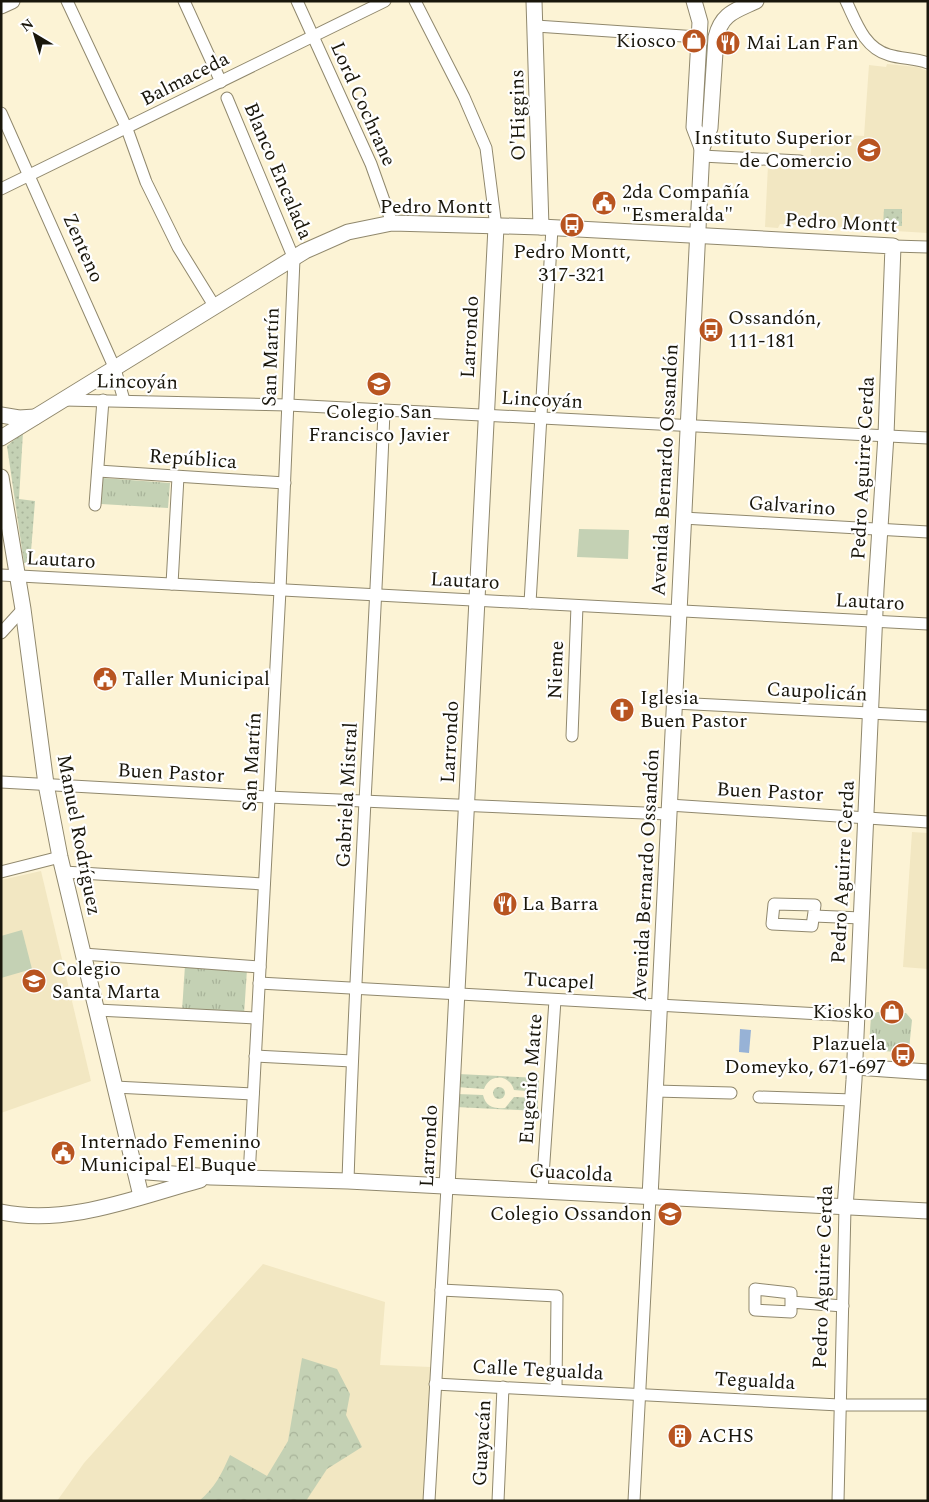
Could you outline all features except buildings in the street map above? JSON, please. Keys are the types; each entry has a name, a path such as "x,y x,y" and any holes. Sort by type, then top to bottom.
{"main road":[{"path":"1,6 12,1"},
{"name":"O'Higgins","path":"534,1 546,228"},
{"name":"Avenida Bernardo Ossandón","path":"694,1 700,22 694,126 702,152"},
{"name":"Avenida Bernardo Ossandón","path":"650,1197 686,426 702,152 710,128 716,37 719,23 725,17 756,1"},
{"name":"Pedro Montt","path":"1,438 294,259 320,244 348,232 392,223 546,228 893,246"},
{"name":"Larrondo","path":"447,1187 496,227"},
{"name":"Pedro Aguirre Cerda","path":"845,1208 853,1100 875,621 886,435 893,246"},
{"path":"1,415 19,418 36,417"},
{"name":"Manuel Rodríguez","path":"1,477 23,609 46,784 60,857 141,1196"},
{"path":"854,1067 928,1072"},
{"name":"Guacolda","path":"135,1171 211,1177 348,1181 928,1211"},
{"name":"Guacolda","path":"1,1212 19,1216 63,1214 107,1207 211,1177"}],"street":[{"path":"67,1 127,129 150,190 178,247 215,307"},
{"path":"184,1 221,82"},
{"name":"Lord Cochrane","path":"297,1 371,164 392,223"},
{"name":"Balmaceda","path":"1,189 127,129 385,1"},
{"name":"Larrondo","path":"415,1 464,96 486,148 496,227"},
{"path":"846,1 865,38 875,48 890,55 928,63"},
{"path":"536,26 698,37"},
{"name":"Blanco Encalada","path":"227,98 294,259"},
{"name":"Zenteno","path":"1,113 31,176 115,368 124,400"},
{"path":"702,152 800,161"},
{"path":"530,603 542,419 546,228"},
{"name":"Pedro Montt","path":"893,246 928,247"},
{"name":"San Martín","path":"249,1177 280,590 294,259"},
{"name":"Lincoyán","path":"64,400 288,405 928,438"},
{"path":"95,505 102,400"},
{"name":"Gabriela Mistral","path":"348,1181 355,988 377,595 384,411"},
{"name":"República","path":"98,471 285,483"},
{"path":"172,584 178,477"},
{"name":"Galvarino","path":"683,518 928,532"},
{"name":"Lautaro","path":"1,575 928,624"},
{"name":"Nieme","path":"572,736 577,606"},
{"path":"1,633 23,609"},
{"name":"Caupolicán","path":"674,703 928,716"},
{"name":"Buen Pastor","path":"1,782 268,797 467,805 669,809 866,816 928,822"},
{"path":"1,872 60,857"},
{"path":"64,872 264,884"},
{"path":"814,916 861,918"},
{"path":"83,954 260,967"},
{"name":"Tucapel","path":"259,983 857,1016"},
{"name":"Eugenio Matte","path":"542,1191 555,1000"},
{"path":"97,1010 257,1018"},
{"path":"255,1056 352,1061"},
{"path":"115,1087 253,1094"},
{"path":"655,1091 732,1093"},
{"path":"759,1097 853,1100"},
{"name":"Larrondo","path":"430,1501 447,1187"},
{"name":"Avenida Bernardo Ossandón","path":"634,1501 650,1197"},
{"name":"Pedro Aguirre Cerda","path":"838,1501 838,1405 845,1208"},
{"path":"441,1290 557,1296 556,1389"},
{"path":"791,1302 843,1306"},
{"name":"Calle Tegualda","path":"435,1384 640,1393"},
{"name":"Guayacán","path":"498,1501 503,1387"},
{"name":"Tegualda","path":"640,1393 838,1405 928,1405"}],"shaded area":[{"name":"Instituto Superior de Comercio","path":"887,64 917,67 928,71 928,233 780,224 778,228 765,227 768,165 810,167 812,133 864,136 869,65 886,67"},
{"path":"912,832 928,833 928,969 903,967"},
{"name":"Colegio Santa Marta","path":"41,871 91,1081 1,1113 1,880"},
{"path":"263,1264 385,1302 380,1365 431,1367 423,1501 57,1501 84,1463"}],"green space":[{"path":"706,48 708,48 705,118 701,118"},
{"path":"884,209 902,209 902,226 883,226"},
{"path":"112,378 115,390 89,389"},
{"path":"23,432 19,499 35,501 30,564 24,563 7,446"},
{"path":"103,478 170,483 168,508 101,504"},
{"path":"579,529 629,530 628,559 577,557"},
{"path":"22,930 32,969 1,978 1,936"},
{"path":"185,965 247,969 244,1015 182,1011"},
{"path":"877,1012 906,1013 912,1020 909,1049 905,1053 874,1050 869,1046 871,1016"},
{"path":"458,1074 539,1078 539,1092 514,1090 512,1085 504,1078 491,1080 484,1089 457,1087"},
{"path":"501,1087 504,1088 504,1098 497,1099 494,1098 493,1091 494,1088"},
{"path":"457,1094 483,1095 488,1105 497,1108 505,1108 514,1097 538,1098 538,1111 456,1107"},
{"path":"302,1358 337,1369 350,1394 346,1415 362,1447 327,1469 306,1501 199,1501 214,1485 230,1455 267,1476 288,1441"}],"water":[{"path":"740,1029 751,1030 749,1053 739,1052"}],"place":[{"name":"Kiosco","path":"694,41"},
{"name":"Mai Lan Fan","path":"728,43"},
{"name":"Instituto Superior de Comercio","path":"869,150"},
{"name":"2da Compañía \"Esmeralda\"","path":"604,203"},
{"name":"Pedro Montt, 317-321","path":"572,225"},
{"name":"Ossandón, 111-181","path":"711,330"},
{"name":"Colegio San Francisco Javier","path":"379,384"},
{"name":"Taller Municipal","path":"105,679"},
{"name":"Iglesia Buen Pastor","path":"622,710"},
{"name":"La Barra","path":"505,904"},
{"name":"Colegio Santa Marta","path":"34,981"},
{"name":"Kiosko","path":"892,1012"},
{"name":"Plazuela Domeyko, 671-697","path":"903,1055"},
{"name":"Internado Femenino Municipal El Buque","path":"63,1153"},
{"name":"Colegio Ossandon","path":"670,1214"},
{"name":"ACHS","path":"680,1436"}]}
